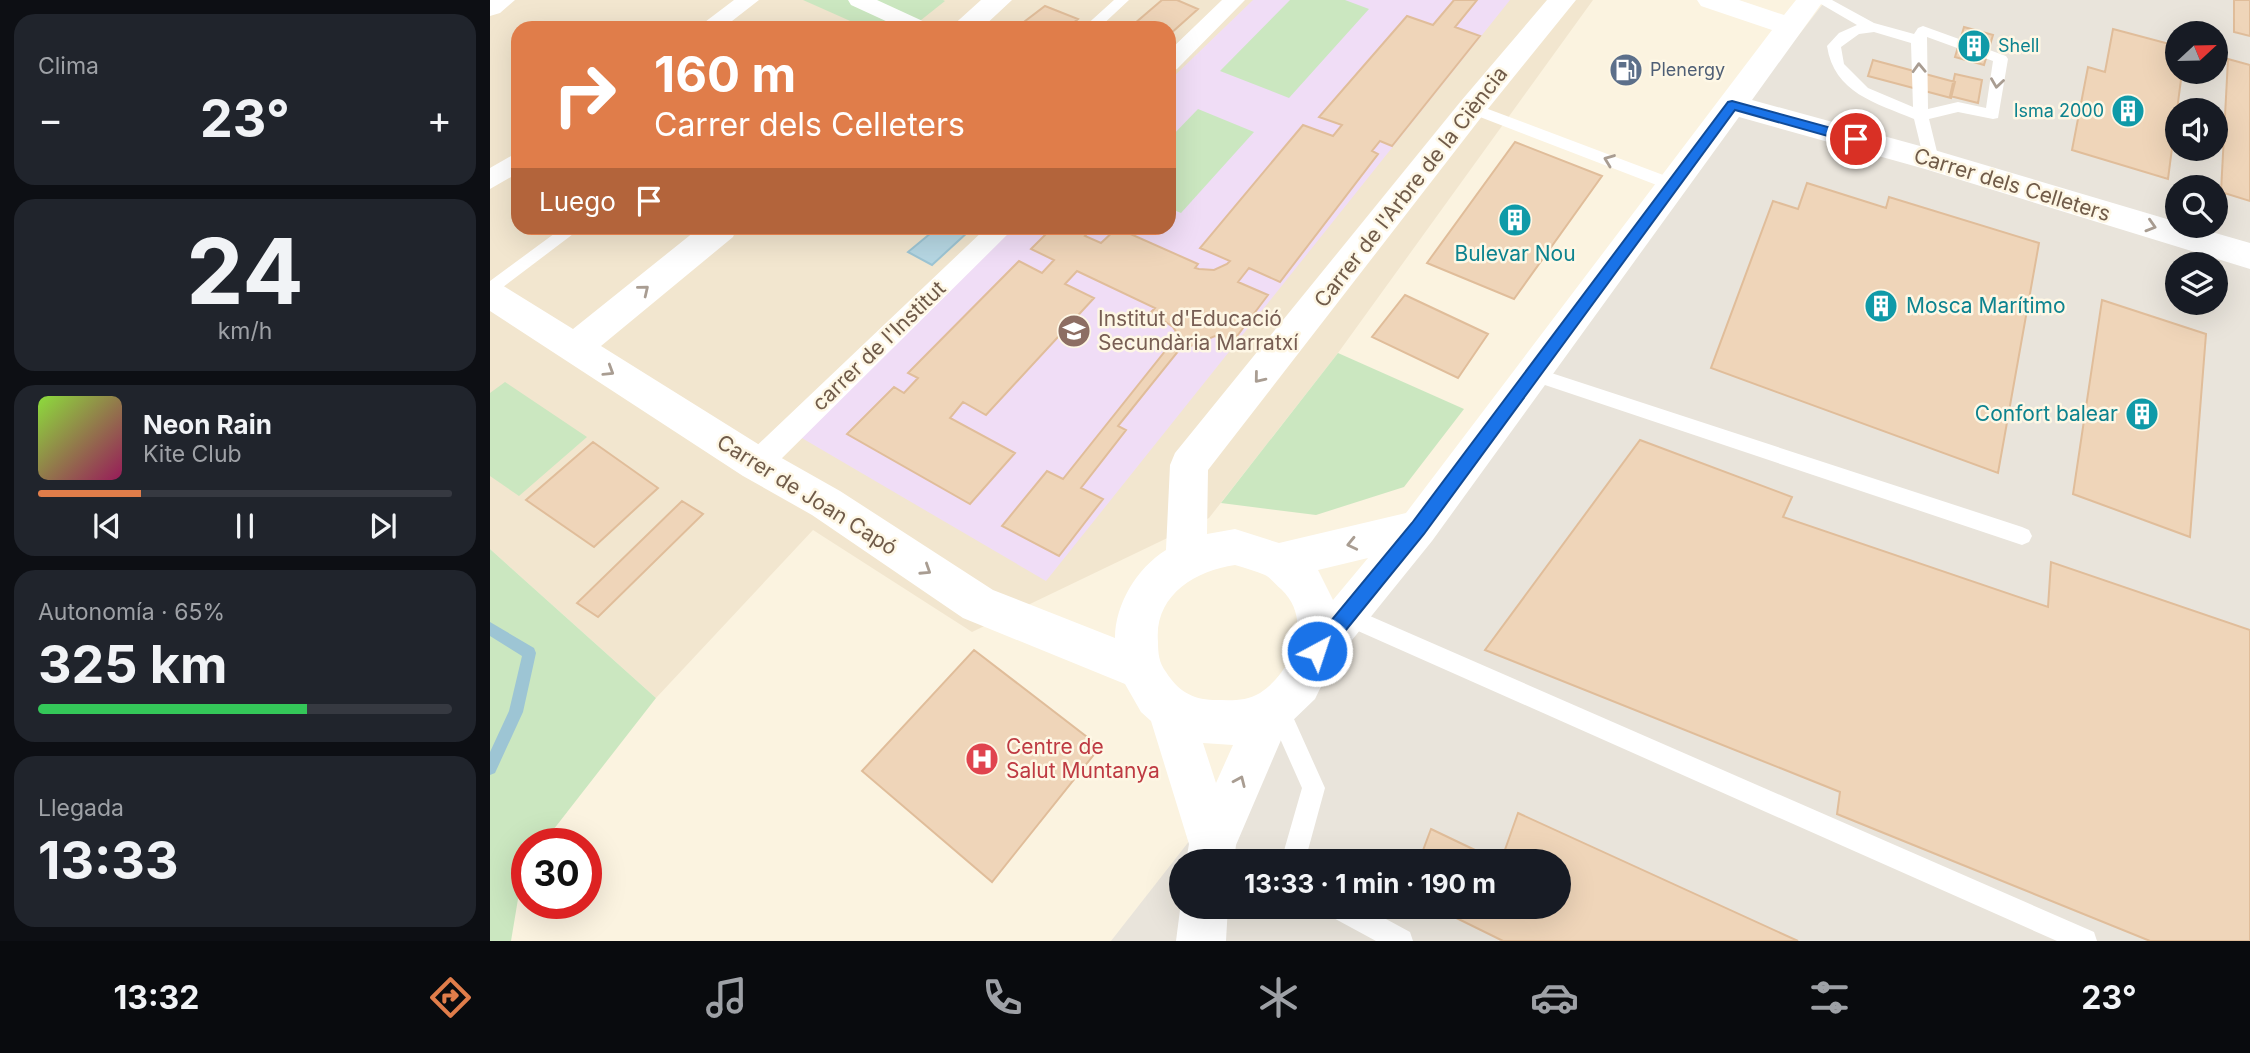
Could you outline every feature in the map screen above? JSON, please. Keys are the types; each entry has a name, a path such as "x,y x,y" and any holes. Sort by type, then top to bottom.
{"street":[{"path":"490,7 501,0"},
{"path":"718,21 748,0"},
{"path":"859,0 904,21"},
{"path":"972,21 998,0"},
{"path":"1176,57 1234,0"},
{"name":"Carrer de l'Arbre de la Ciència","path":"1186,559 1189,465 1472,108 1562,0"},
{"path":"1317,651 1418,528 1800,13 1710,0"},
{"name":"Carrer dels Celleters","path":"1732,105 1931,160 2250,256"},
{"path":"490,180 511,165"},
{"path":"573,349 711,235"},
{"name":"carrer de l'Institut","path":"757,464 994,235"},
{"name":"Carrer de Joan Capó","path":"490,292 573,349 757,464 826,503 978,604 1138,668"},
{"path":"1282,561 1418,528"},
{"path":"1235,547 1259,551 1282,561 1302,578 1315,602 1320,629 1317,651 1309,672 1295,691 1274,709 1251,719 1222,724 1194,720 1169,708 1150,691 1138,668 1134,643 1138,618 1148,594 1164,575 1186,559 1210,550 1235,547"},
{"path":"1169,708 1211,849"},
{"path":"1213,849 1274,709"},
{"path":"1201,941 1203,919"}],"lane":[{"path":"1098,21 1122,0"},
{"path":"1821,0 1869,26 1918,40"},
{"path":"1869,26 1847,32 1834,46 1837,65 1863,92 1921,116 1958,107 1993,114 2001,59 1923,31 1918,40 1921,116 1931,160"},
{"path":"1472,108 1673,185"},
{"path":"490,292 564,235"},
{"path":"1533,374 2022,536"},
{"path":"1347,616 2085,941"},
{"path":"1274,709 1314,788 1296,849"},
{"path":"1361,919 1401,941"}],"shaded area":[{"path":"490,0 1593,0 1338,353 1209,518 972,632 813,530 656,698 490,549"},
{"name":"Institut d'Educació Secundària Marratxí","path":"1253,0 1510,0 1046,581 795,434 1001,235 1176,235 1176,74"},
{"path":"1826,0 2250,0 2250,941 1111,941 1169,867 1169,919 1571,919 1571,849 1183,849 1302,697 1694,170"}],"green space":[{"path":"803,0 945,1 920,21 850,21"},
{"path":"1290,0 1345,0 1369,9 1289,98 1220,71"},
{"path":"1198,109 1254,132 1181,213 1176,211 1176,132"},
{"path":"1338,353 1464,409 1404,487 1316,515 1221,503"},
{"path":"505,382 587,437 519,496 490,476 490,393"},
{"path":"490,549 656,698 555,828 511,828 511,919 515,919 511,941 490,941"}],"water":[{"path":"929,235 965,235 932,265 908,252"}],"building":[{"path":"1162,0 1177,0 1198,9 1176,29 1176,21 1138,21"},
{"path":"1454,0 1477,0 1455,27 1480,36 1392,146 1380,141 1372,151 1378,154 1280,282 1249,268 1238,282 1268,295 1231,344 1215,336 1186,348 1173,327 1151,312 1155,308 1077,271 1065,284 1094,298 986,415 963,402 950,418 1015,453 970,504 847,434 894,387 904,393 918,378 908,373 1019,261 1042,273 1054,260 1031,249 1045,235 1086,235 1101,243 1110,235 1133,235 1198,264 1195,268 1214,270 1227,264 1230,261 1200,248 1303,125 1333,136 1342,125 1319,117 1407,16 1433,25"},
{"path":"2234,0 2250,0 2250,36 2234,32"},
{"path":"1045,6 1078,19 1076,21 1025,21"},
{"name":"Shell","path":"1964,27 1993,35 1984,65 1955,57"},
{"name":"Isma 2000","path":"2113,29 2165,43 2165,84 2180,84 2179,98 2165,98 2165,161 2170,161 2169,175 2165,175 2165,178 2072,150 2088,67 2105,72"},
{"path":"2228,59 2250,65 2250,201 2228,194 2228,175 2222,175 2223,161 2228,161"},
{"path":"1873,60 1955,82 1951,98 1868,76"},
{"path":"1955,74 1982,80 1978,103 1950,96"},
{"name":"Bulevar Nou","path":"1515,142 1602,176 1514,299 1427,263"},
{"name":"Mosca Marítimo","path":"1807,183 1886,208 1889,197 2039,243 1998,473 1711,368 1773,201 1798,209"},
{"path":"1405,295 1488,334 1458,378 1372,337"},
{"name":"Confort balear","path":"2102,300 2206,334 2190,537 2073,494"},
{"path":"1174,340 1184,344 1118,426 1126,430 1081,488 1103,499 1059,556 1002,526 1047,471 1063,479"},
{"path":"1640,440 1792,497 1783,517 2048,607 2051,562 2250,630 2250,941 2150,941 1837,814 1840,792 1485,650"},
{"path":"593,442 658,488 594,547 526,500"},
{"path":"682,501 703,514 598,617 577,603"},
{"name":"Centre de Salut Muntanya","path":"974,650 1100,747 992,882 862,771"},
{"path":"1518,813 1798,941 1503,941 1458,919 1571,919 1571,849 1505,849"},
{"path":"1431,829 1473,849 1424,849"}],"waterway":[{"path":"490,628 529,653 516,712 490,768"}],"place":[{"name":"Shell","path":"1974,46"},
{"name":"Plenergy","path":"1626,70"},
{"name":"Isma 2000","path":"2128,111"},
{"name":"Bulevar Nou","path":"1515,220"},
{"name":"Mosca Marítimo","path":"1881,306"},
{"name":"Institut d'Educació Secundària Marratxí","path":"1074,331"},
{"name":"Confort balear","path":"2142,414"},
{"name":"Centre de Salut Muntanya","path":"982,759"}],"route":[{"path":"1317,651 1418,528 1732,105 1856,139"}]}
